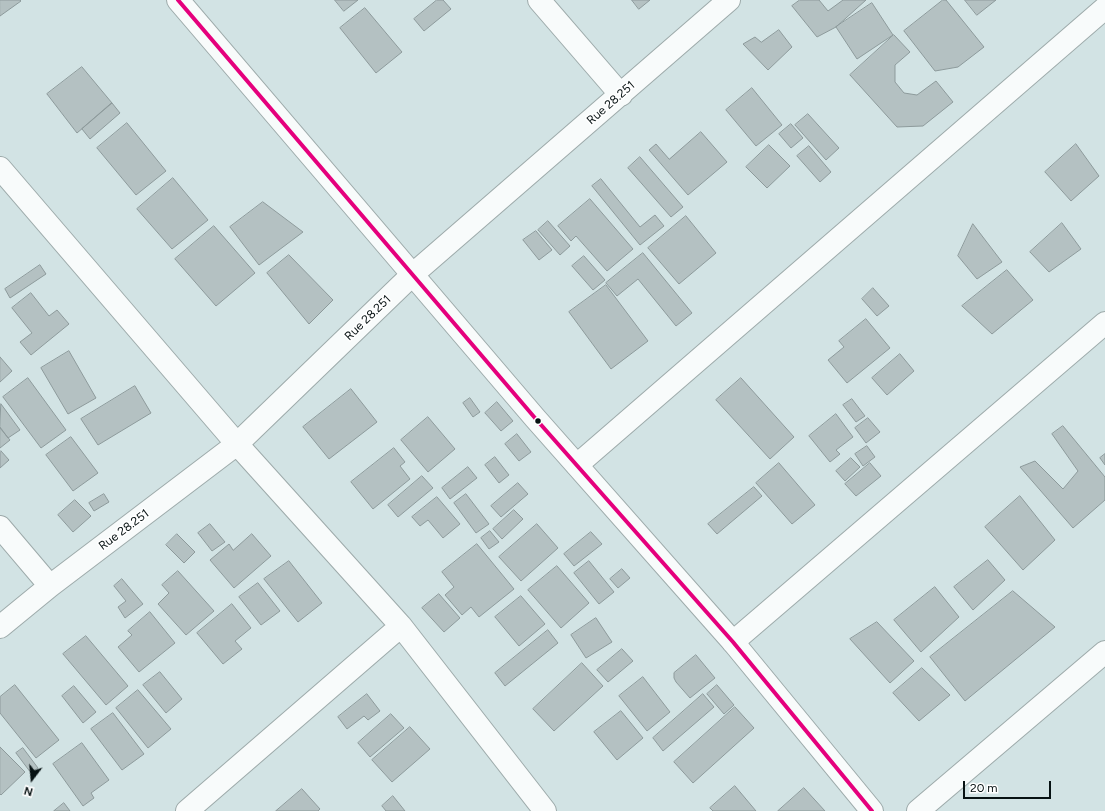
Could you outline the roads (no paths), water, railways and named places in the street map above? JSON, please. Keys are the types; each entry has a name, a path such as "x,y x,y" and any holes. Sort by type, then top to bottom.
{"street":[{"path":"178,0 535,418 732,642 872,811"},
{"path":"539,0 621,95"},
{"name":"Rue 28.251","path":"0,627 50,586 237,444 412,275 730,0"},
{"path":"577,465 1105,8"},
{"path":"0,168 237,444 400,626 544,811"},
{"path":"732,642 1105,323"},
{"path":"0,527 50,586"},
{"path":"187,811 400,626"},
{"path":"918,811 1105,652"}]}
